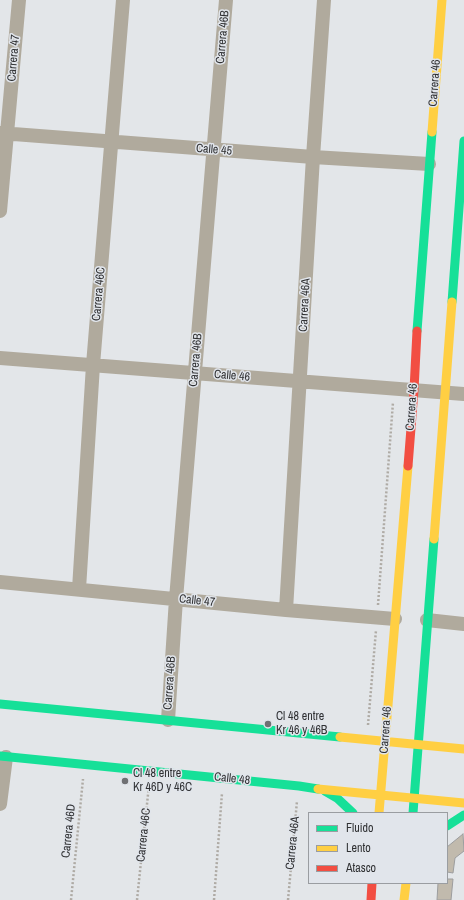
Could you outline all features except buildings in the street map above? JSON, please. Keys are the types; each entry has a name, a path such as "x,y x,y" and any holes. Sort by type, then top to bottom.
{"main road":[{"name":"Carrera 46","path":"379,812 382,796 384,742 414,390 417,331 442,0"},
{"path":"413,812 464,141"},
{"path":"0,704 464,750"},
{"name":"Calle 48","path":"3,756 299,786 382,796 464,803"},
{"path":"324,790 337,798 352,812"},
{"path":"448,825 464,814"},
{"path":"371,900 372,884"},
{"path":"404,900 406,884"}],"street":[{"name":"Carrera 47","path":"0,212 4,133 19,0"},
{"name":"Carrera 46C","path":"79,589 93,365 123,0"},
{"name":"Carrera 46B","path":"168,720 194,373 226,0"},
{"name":"Carrera 46A","path":"286,610 324,0"},
{"name":"Calle 45","path":"4,133 313,158 429,164"},
{"name":"Calle 46","path":"0,358 464,394"},
{"name":"Calle 47","path":"0,582 286,610 395,619"},
{"path":"427,620 464,624"},
{"path":"0,804 3,756"}],"path":[{"path":"368,727 393,402"},
{"name":"Carrera 46D","path":"71,900 84,764"},
{"name":"Carrera 46C","path":"137,900 150,771"},
{"path":"214,900 223,778"},
{"name":"Carrera 46A","path":"288,900 299,786"}],"traffic: fast":[{"path":"417,331 432,132"},
{"path":"452,302 464,141"},
{"path":"413,812 434,539"},
{"path":"0,704 340,737"},
{"path":"0,756 318,789"},
{"path":"325,791 337,798 352,812"},
{"path":"448,825 464,815"}],"traffic: slow":[{"path":"432,132 442,0"},
{"path":"434,539 452,302"},
{"path":"379,812 408,466"},
{"path":"340,737 464,749"},
{"path":"318,789 464,803"},
{"path":"404,900 406,884"}],"traffic: jam":[{"path":"408,466 417,331"},
{"path":"371,900 372,884"}],"place":[{"name":"Cl 48 entre Kr 46 y 46B","path":"268,724"},
{"name":"Cl 48 entre Kr 46D y 46C","path":"125,781"}]}
